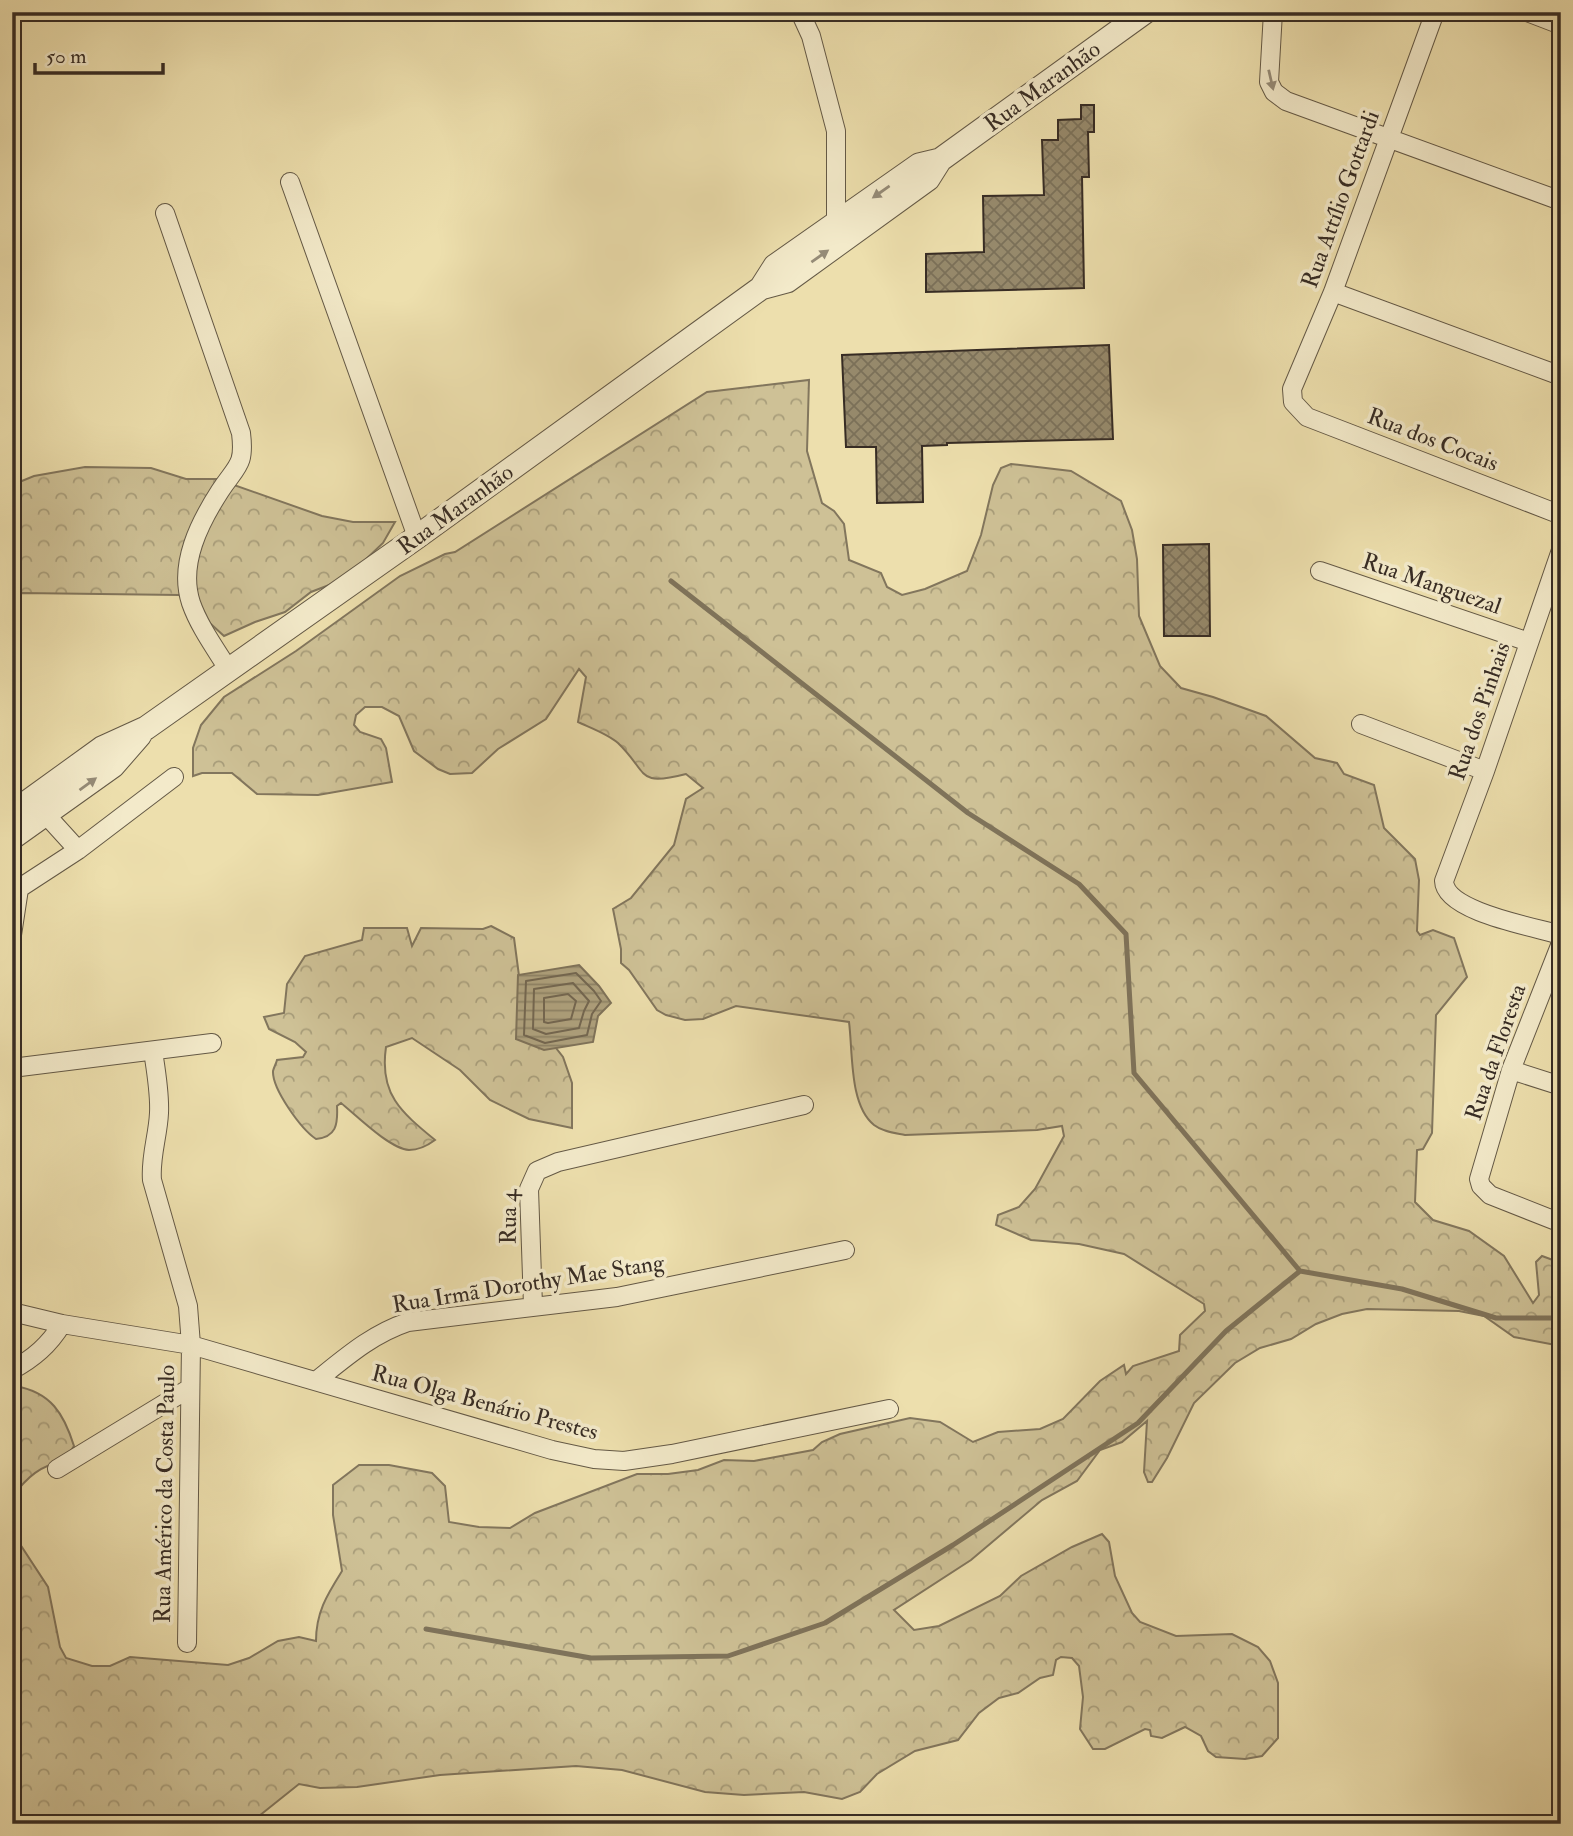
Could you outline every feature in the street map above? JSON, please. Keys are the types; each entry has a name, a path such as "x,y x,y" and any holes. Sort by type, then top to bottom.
{"street":[{"path":"800,12 811,36 836,131 848,222"},
{"name":"Rua Maranhão","path":"12,838 38,807 102,748 146,728 417,537 761,288 775,265 848,222 919,165 940,160 1144,12"},
{"path":"1273,12 1269,82 1274,92 1286,101 1561,201"},
{"name":"Rua Attílio Gottardi","path":"1293,402 1292,389 1333,292 1435,12"},
{"path":"1527,12 1561,25"},
{"path":"290,182 417,537"},
{"path":"165,213 241,433 243,446 240,464 204,516 192,548 188,580 190,601 228,669"},
{"path":"1333,292 1561,376"},
{"name":"Rua dos Cocais","path":"1293,402 1307,417 1561,514"},
{"name":"Rua dos Pinhais","path":"1561,551 1444,887 1450,897 1468,909 1561,935"},
{"name":"Rua Manguezal","path":"1320,571 1529,642"},
{"path":"1361,724 1485,771"},
{"path":"12,935 15,891 78,850 174,777"},
{"path":"38,807 78,850"},
{"name":"Rua Maranhão","path":"12,813 38,807"},
{"name":"Rua da Floresta","path":"1561,943 1511,1070 1479,1179 1481,1186 1490,1195 1561,1223"},
{"path":"12,1068 212,1043"},
{"name":"Rua Américo da Costa Paulo","path":"153,1051 159,1102 158,1130 151,1163 152,1180 188,1306 191,1345 187,1643"},
{"path":"1511,1070 1561,1086"},
{"name":"Rua 4","path":"533,1306 529,1189 537,1171 558,1162 804,1105"},
{"name":"Rua Irmã Dorothy Mae Stang","path":"316,1381 369,1339 408,1322 617,1297 845,1250"},
{"name":"Rua Olga Benário Prestes","path":"12,1312 62,1324 191,1345 552,1450 594,1459 624,1461 672,1454 890,1409"},
{"path":"12,1370 33,1359 51,1342 62,1324"},
{"path":"57,1469 190,1388"}],"green space":[{"path":"809,380 807,451 822,503 834,511 844,524 849,560 881,573 887,587 902,595 925,589 967,571 981,535 993,485 1001,468 1011,464 1071,471 1121,501 1132,530 1137,559 1139,616 1160,666 1181,688 1266,716 1315,758 1337,763 1344,774 1374,785 1384,828 1415,859 1419,880 1417,931 1420,935 1433,930 1454,938 1467,977 1436,1015 1432,1133 1423,1149 1417,1150 1415,1202 1433,1220 1469,1231 1504,1256 1533,1303 1539,1295 1536,1262 1542,1256 1561,1263 1561,1346 1514,1337 1484,1316 1459,1311 1367,1309 1342,1314 1316,1324 1291,1339 1260,1348 1235,1363 1194,1403 1152,1482 1148,1482 1144,1472 1147,1421 1122,1442 1100,1450 1077,1481 1042,1500 971,1560 894,1610 914,1630 939,1626 1000,1596 1021,1576 1072,1547 1102,1534 1109,1542 1115,1576 1132,1613 1140,1622 1176,1636 1232,1634 1258,1647 1270,1661 1278,1683 1278,1738 1262,1756 1245,1759 1216,1757 1208,1751 1201,1736 1185,1727 1162,1738 1151,1736 1150,1730 1145,1729 1105,1749 1093,1749 1080,1729 1083,1697 1079,1666 1072,1658 1061,1657 1056,1660 1053,1675 1040,1678 1018,1693 999,1698 979,1713 958,1740 915,1751 877,1774 860,1792 842,1799 804,1792 744,1795 705,1792 622,1770 576,1766 440,1775 357,1787 320,1788 299,1784 249,1824 12,1824 12,1524 18,1541 48,1587 60,1647 66,1658 92,1666 110,1666 130,1657 228,1665 249,1658 278,1641 299,1637 316,1641 320,1612 342,1571 333,1515 333,1485 359,1465 389,1465 432,1473 445,1486 449,1522 510,1528 535,1513 637,1474 698,1470 724,1460 754,1461 813,1450 822,1442 840,1434 910,1418 940,1422 973,1442 998,1432 1040,1429 1063,1419 1100,1381 1124,1365 1126,1374 1133,1366 1179,1351 1180,1335 1205,1311 1204,1304 1124,1254 1079,1244 1031,1240 996,1225 998,1215 1019,1207 1035,1189 1064,1136 1062,1126 1037,1130 905,1135 889,1132 874,1125 860,1105 854,1077 849,1022 736,1006 703,1019 685,1020 657,1010 621,963 613,909 631,898 674,845 686,799 703,788 686,774 659,779 645,775 618,743 578,722 586,677 579,669 546,719 498,749 472,773 450,774 438,769 414,751 399,716 382,707 365,707 356,715 354,725 360,732 381,739 386,748 392,782 318,795 257,794 232,773 202,773 193,776 193,748 201,725 224,697 296,651 400,576 445,554 455,552 707,392"},
{"path":"85,467 151,468 186,479 217,479 322,516 353,522 395,522 383,543 337,582 311,592 285,612 224,636 179,595 22,593 12,597 12,485 34,476"},
{"path":"491,926 514,938 523,1006 563,1057 572,1083 572,1128 529,1119 490,1100 460,1070 412,1038 386,1047 386,1077 395,1101 435,1140 416,1149 401,1148 383,1138 341,1103 337,1106 337,1119 332,1133 316,1139 310,1134 282,1098 273,1071 277,1060 303,1057 306,1052 295,1042 269,1029 264,1017 284,1013 287,984 305,956 362,940 364,928 407,928 412,946 421,928 483,929"},
{"path":"12,1387 38,1393 54,1406 66,1424 74,1446 65,1460 48,1465 35,1473 12,1497"}],"water":[{"path":"579,965 611,1003 598,1016 593,1042 544,1050 516,1039 518,975"}],"building":[{"path":"1081,105 1094,105 1094,132 1088,132 1089,177 1082,177 1084,288 926,292 926,254 984,252 983,196 1044,195 1042,140 1058,140 1058,120 1081,119"},
{"path":"1109,345 1113,439 922,446 923,502 877,503 876,447 846,447 842,355"},
{"path":"1209,544 1210,636 1164,636 1163,545"}],"waterway":[{"path":"671,581 968,813 1079,884 1126,934 1134,1073 1300,1271"},
{"path":"426,1629 591,1658 728,1656 825,1623 953,1545 1138,1423 1226,1331 1300,1271 1402,1289 1496,1318 1561,1318"}]}
